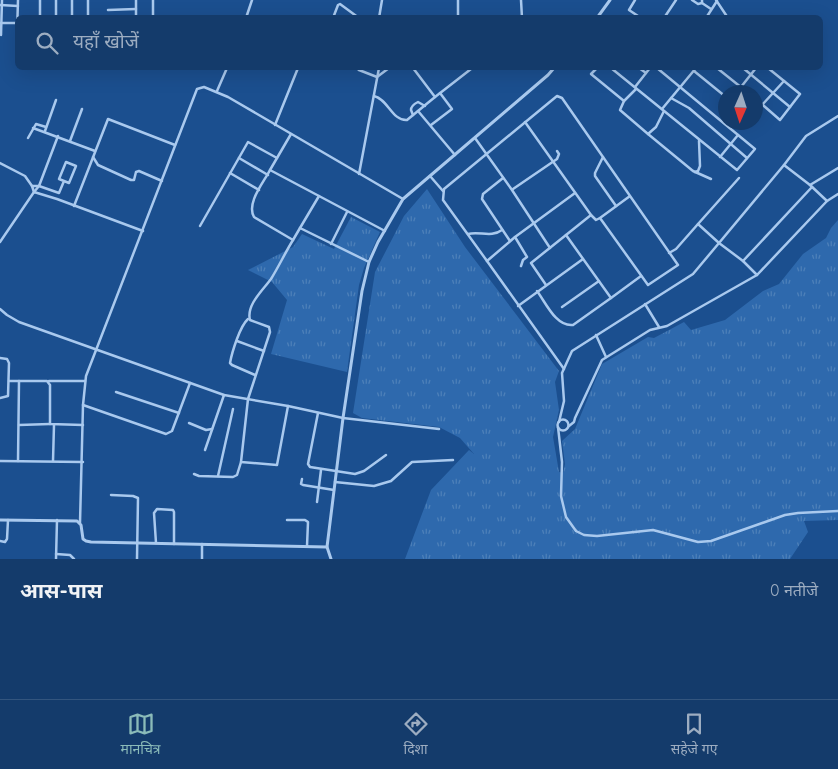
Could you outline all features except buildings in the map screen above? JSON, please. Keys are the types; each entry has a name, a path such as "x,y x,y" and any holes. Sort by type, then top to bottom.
{"street":[{"path":"0,35 2,0"},
{"path":"17,15 18,0"},
{"path":"40,0 40,15"},
{"path":"56,0 56,15"},
{"path":"72,0 72,15"},
{"path":"88,0 88,15"},
{"path":"136,0 136,15"},
{"path":"153,0 154,15"},
{"path":"247,15 252,0"},
{"path":"380,15 382,0"},
{"path":"458,0 458,15"},
{"path":"521,0 522,15"},
{"path":"599,15 610,0"},
{"path":"635,0 629,10 636,15"},
{"path":"667,15 676,0"},
{"path":"692,0 698,4 702,2 711,10"},
{"path":"708,15 716,1 726,15"},
{"path":"334,15 340,4 355,15"},
{"path":"1,5 18,6"},
{"path":"108,10 136,9"},
{"path":"0,24 15,23"},
{"path":"217,91 226,70"},
{"path":"275,125 297,70"},
{"path":"359,70 377,77"},
{"path":"359,174 379,70"},
{"path":"377,77 386,70"},
{"path":"415,70 435,97"},
{"path":"374,96 380,97 397,118 407,120 468,70"},
{"path":"331,559 327,547 336,472 362,291 369,262 403,199 552,70"},
{"path":"595,70 591,74 624,101"},
{"path":"613,70 737,170 755,148 659,70"},
{"path":"642,70 646,73"},
{"path":"648,70 624,101 620,108 621,111 694,171 710,179"},
{"path":"648,134 656,127 663,110 671,98 694,70"},
{"path":"696,70 718,90"},
{"path":"720,70 738,85"},
{"path":"746,70 790,107"},
{"path":"743,85 754,70"},
{"path":"763,106 780,120 800,94 770,70"},
{"path":"763,104 784,81"},
{"path":"327,547 86,542 83,538 80,523 85,381 95,348 143,232 175,144 196,91 200,88 204,87 217,91 403,199"},
{"path":"431,125 452,109 440,93"},
{"path":"564,369 443,200 443,191 559,96 678,265 648,285 600,218"},
{"path":"671,98 689,108 747,158"},
{"path":"44,131 56,100"},
{"path":"414,115 410,110 411,107 418,102 425,106"},
{"path":"70,141 82,109"},
{"path":"418,111 455,155"},
{"path":"838,116 806,136 693,274 576,348 564,369 561,379 564,401 558,427 562,462 560,486 563,508 572,527 584,535 609,535 653,530 698,542 710,542 785,516 798,513 838,511"},
{"path":"74,206 108,119 175,144"},
{"path":"525,122 596,220 630,196"},
{"path":"28,138 37,123 46,127"},
{"path":"34,128 95,151"},
{"path":"292,134 270,170 251,210 254,217 293,240"},
{"path":"720,157 738,135"},
{"path":"0,242 39,186 58,136"},
{"path":"475,138 550,248"},
{"path":"694,171 698,171 700,166 699,140"},
{"path":"200,226 248,142 277,158"},
{"path":"512,190 553,162 559,156 557,151"},
{"path":"93,157 98,165 131,180 134,180 136,172 139,171 162,181"},
{"path":"603,157 595,176 616,206"},
{"path":"239,158 268,174"},
{"path":"66,162 76,166 69,183 64,181 59,179 66,162"},
{"path":"0,163 25,176 34,192"},
{"path":"784,165 827,200"},
{"path":"743,261 811,186 838,168"},
{"path":"270,170 385,231"},
{"path":"230,173 260,190"},
{"path":"430,176 443,191"},
{"path":"504,178 483,194 482,199 510,240"},
{"path":"669,253 676,249 739,178"},
{"path":"57,199 64,181"},
{"path":"32,186 39,186 59,192"},
{"path":"34,192 143,232"},
{"path":"487,261 510,240 575,193"},
{"path":"559,436 573,424 599,364 606,357 650,330 667,326 757,275 827,200 838,194"},
{"path":"255,375 230,363 237,341 256,298 271,279 319,196"},
{"path":"331,244 347,211"},
{"path":"531,263 591,215"},
{"path":"698,224 757,275"},
{"path":"300,228 369,262"},
{"path":"468,234 491,235 502,230"},
{"path":"566,235 611,298"},
{"path":"514,237 546,285"},
{"path":"521,266 523,260 527,257"},
{"path":"518,306 583,258"},
{"path":"537,291 559,321 566,325 573,324 641,276"},
{"path":"562,307 599,281"},
{"path":"645,304 659,327"},
{"path":"0,308 7,315 20,322 224,395 343,418 439,429"},
{"path":"194,474 227,478 236,476 240,462 248,399 270,329 248,319"},
{"path":"596,335 606,357"},
{"path":"237,341 264,351"},
{"path":"0,358 9,361 8,396 0,398"},
{"path":"9,381 85,381"},
{"path":"18,461 20,381"},
{"path":"47,381 50,385 50,424"},
{"path":"83,405 166,434 172,431 190,383"},
{"path":"116,392 178,413"},
{"path":"205,450 224,395"},
{"path":"240,462 277,465 288,406"},
{"path":"218,476 233,409"},
{"path":"318,412 308,464 310,468 358,474 386,455"},
{"path":"561,412 564,420"},
{"path":"559,422 574,418"},
{"path":"568,421 569,426"},
{"path":"189,423 206,430 212,429"},
{"path":"19,425 83,426"},
{"path":"53,461 54,425"},
{"path":"558,427 564,430"},
{"path":"0,460 82,462"},
{"path":"335,482 374,486 391,481 412,462 453,460"},
{"path":"317,502 321,470"},
{"path":"302,478 302,484 334,490"},
{"path":"111,495 138,498 137,559"},
{"path":"156,543 154,513 157,509 173,510 174,544"},
{"path":"0,520 56,520 80,523"},
{"path":"0,541 5,542 7,539 8,520"},
{"path":"56,520 56,559"},
{"path":"287,520 307,520 307,546"},
{"path":"202,544 202,559"},
{"path":"56,554 70,555 74,559"}],"green space":[{"path":"427,189 465,247 559,371 555,382 559,410 553,437 559,472 563,473 565,464 562,441 575,429 602,364 648,337 654,338 684,322 691,330 725,320 763,291 779,284 803,254 826,238 838,220 838,520 804,521 808,532 790,559 405,559 431,490 469,450 474,454 460,438 439,427 362,418 353,413 375,272 404,216"},
{"path":"351,217 380,232 364,268 359,285 347,372 271,354 287,300 272,282 248,270 293,247 302,234 334,249"}]}
